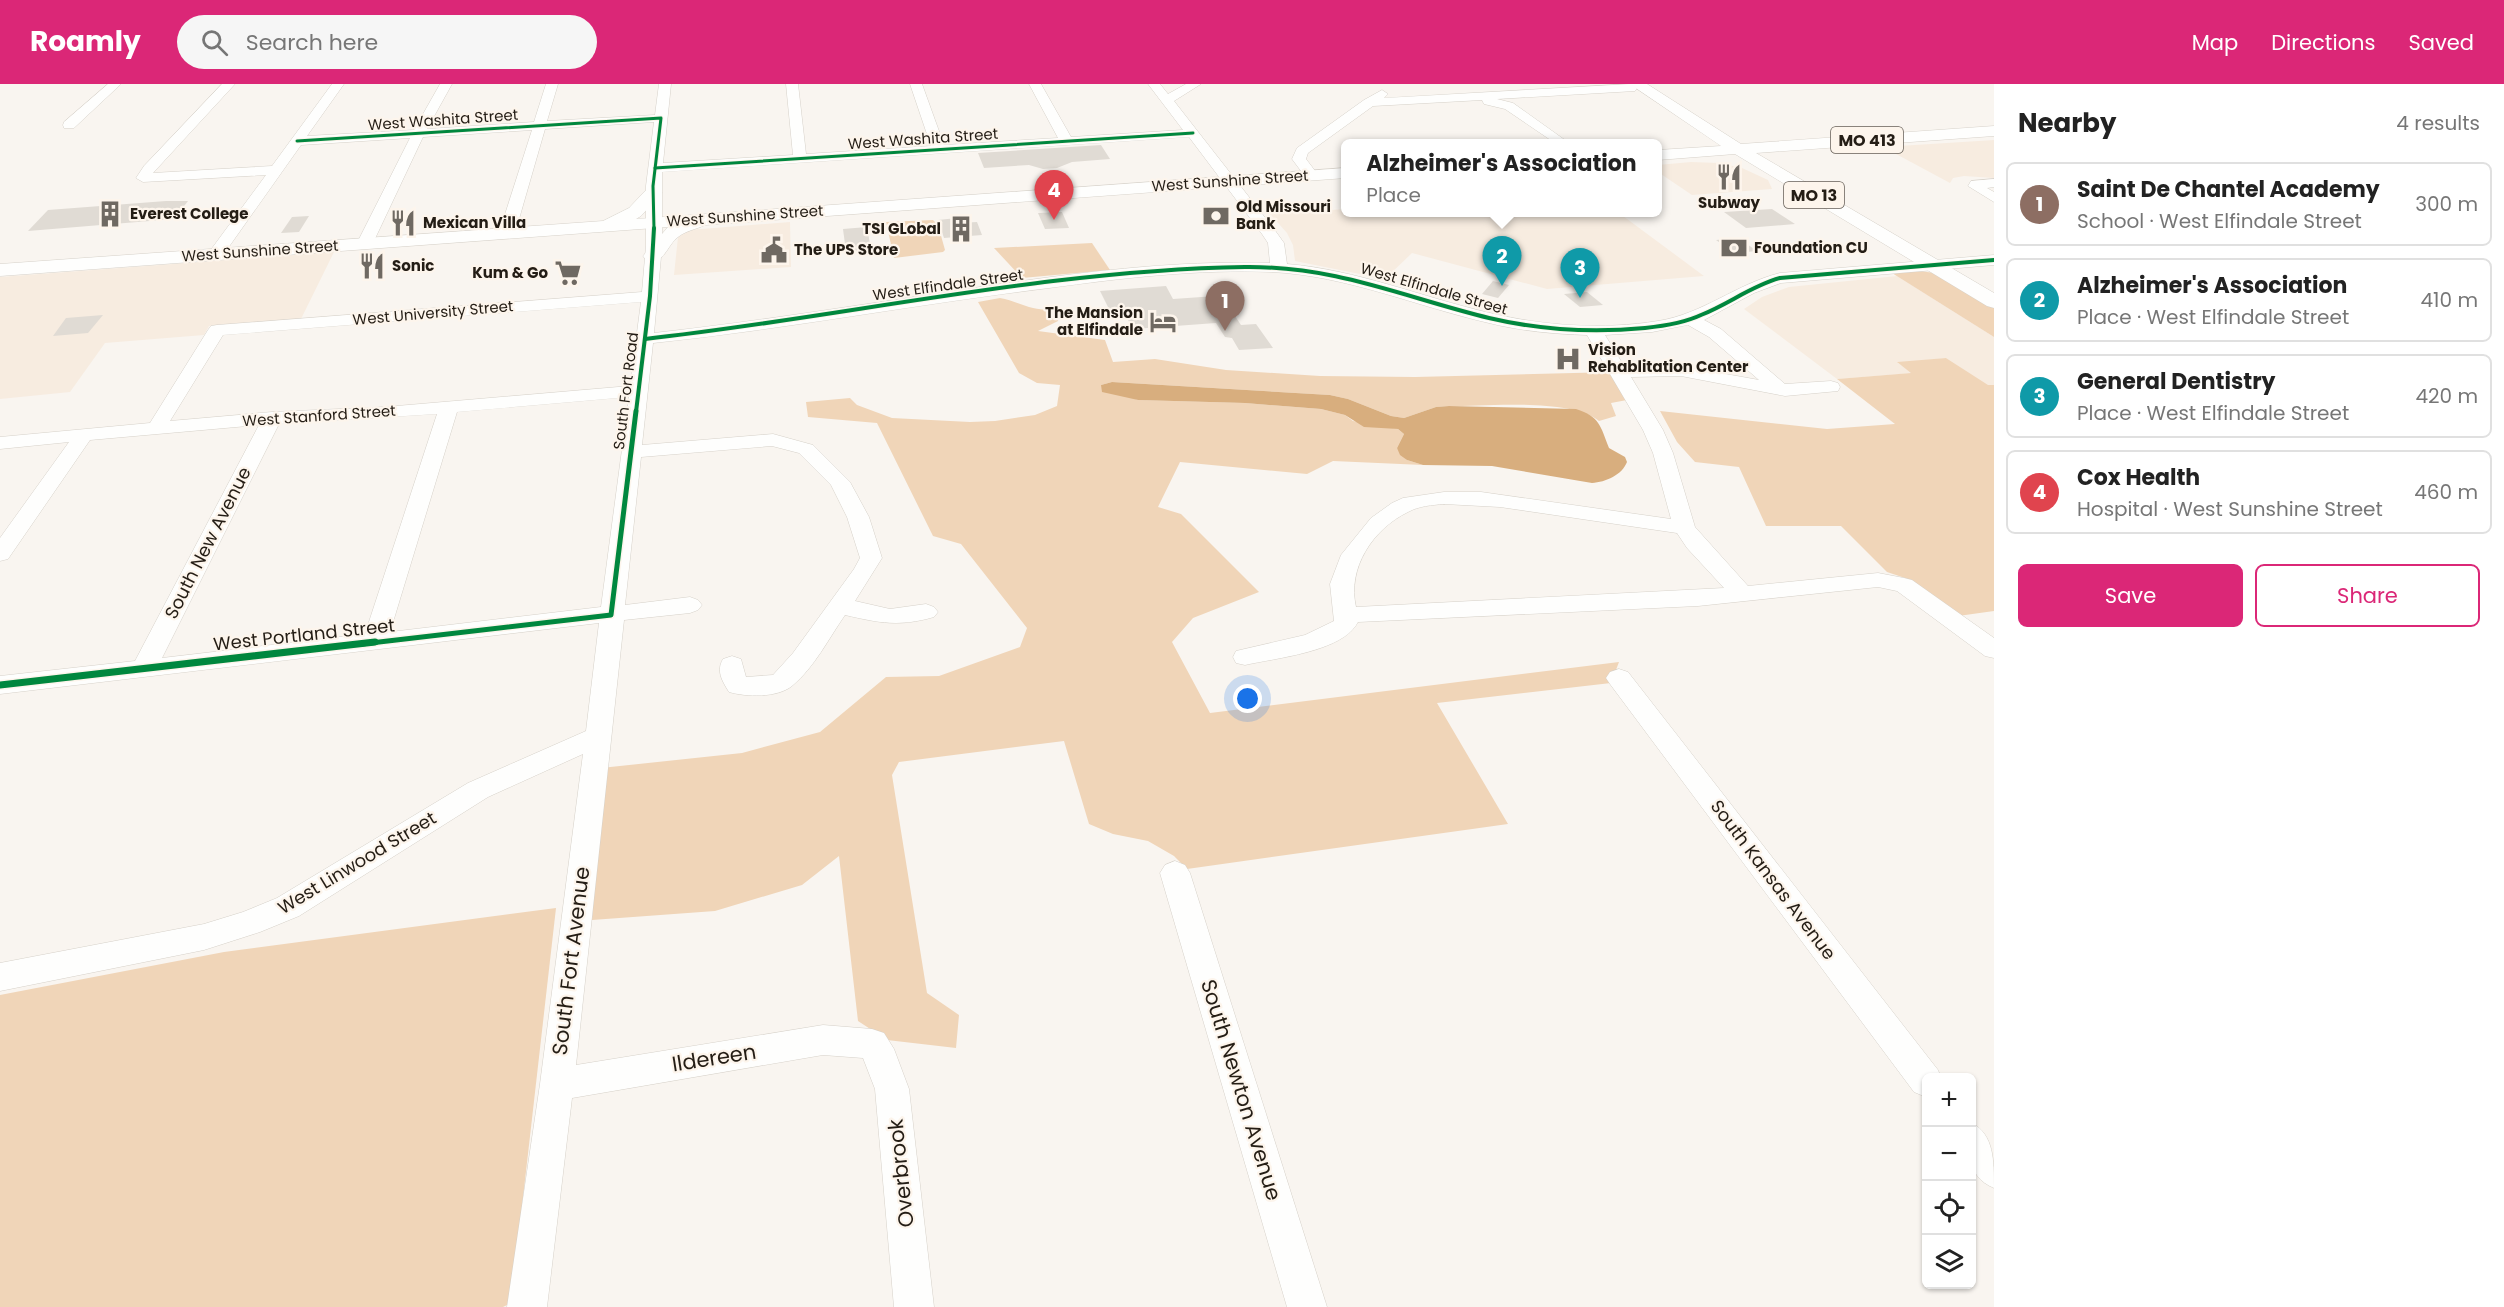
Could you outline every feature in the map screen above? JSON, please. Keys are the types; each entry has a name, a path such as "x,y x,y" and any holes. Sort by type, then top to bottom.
{"main road":[{"name":"MO 13","path":"1641,85 1740,138 1994,287"},
{"path":"1641,85 1656,103 1697,133 1697,140 1680,145"},
{"name":"MO 413","path":"1740,138 1904,130 1993,130"},
{"name":"MO 413","path":"1740,138 1795,154 1993,130"},
{"name":"MO 13","path":"1740,138 1766,166 1994,302"},
{"path":"1662,146 1740,138"},
{"path":"1662,155 1740,138"},
{"path":"1662,156 1726,156 1766,166"},
{"name":"West Sunshine Street","path":"0,270 1341,173"},
{"path":"590,227 614,222 629,215 653,193"},
{"path":"1833,207 1903,258 1906,262 1900,267"},
{"path":"1886,216 1919,242"},
{"path":"590,227 637,235 653,251 680,227 693,221 725,217"}],"street":[{"path":"69,125 115,84"},
{"path":"229,84 143,178 274,170"},
{"path":"215,255 338,84"},
{"path":"365,243 418,134 446,84"},
{"path":"507,233 552,84"},
{"path":"655,168 665,84"},
{"path":"792,84 800,159"},
{"path":"916,84 939,150"},
{"path":"1035,84 1067,141"},
{"path":"1154,84 1273,238 1277,248 1279,267"},
{"path":"1166,100 1195,84"},
{"path":"1312,176 1301,162 1300,153 1396,84"},
{"path":"1368,103 1641,85"},
{"path":"1431,87 1509,106 1556,139"},
{"name":"West Washita Street","path":"297,141 662,118"},
{"name":"West Washita Street","path":"655,168 1193,133"},
{"name":"South Fort Road","path":"610,615 650,296 655,168"},
{"path":"1994,183 1976,184 1975,186 1994,198"},
{"name":"West Elfindale Street","path":"645,339 732,329 1052,283 1209,269 1279,267 1354,278 1508,322 1550,328 1593,330 1645,328 1690,319 1711,310 1742,291 1769,281 1809,274 1994,260"},
{"name":"West University Street","path":"156,428 217,330 650,296"},
{"path":"1690,319 1715,333 1746,358 1776,385 1771,388"},
{"path":"1593,330 1644,413 1663,453 1684,527 1695,543 1742,593"},
{"path":"1618,370 1646,373 1681,371 1785,390 1831,387"},
{"name":"West Stanford Street","path":"0,443 272,418 334,416 638,391"},
{"path":"375,642 449,406"},
{"name":"South New Avenue","path":"144,668 272,418"},
{"path":"0,554 84,435"},
{"path":"631,452 773,440 806,449 840,482 858,517 872,558 804,656 782,681 766,686 738,686 732,674 732,665"},
{"path":"1245,657 1334,634 1346,623 1341,591 1342,578 1350,557 1381,519 1395,508 1412,502 1459,499 1502,501 1684,527"},
{"path":"1346,615 1698,598 1865,580 1892,581 1915,593 1994,651"},
{"name":"West Portland Street","path":"0,685 690,605"},
{"path":"840,606 890,617 926,612"},
{"name":"South Fort Avenue","path":"527,1307 557,1084 610,615"},
{"name":"South Kansas Avenue","path":"1619,678 1922,1076"},
{"name":"West Linwood Street","path":"0,976 204,937 249,923 288,907 478,790 596,737"},
{"name":"South Newton Avenue","path":"1175,873 1308,1307"},
{"name":"Ildereen","path":"557,1084 823,1040 872,1044"},
{"name":"Overbrook","path":"872,1044 882,1060 892,1089 914,1307"},
{"path":"1976,1147 1994,1170"}],"shaded area":[{"path":"1994,140 1994,178 1964,176 1953,178 1950,183 1883,147"},
{"path":"1691,162 1719,163 1742,168 1768,180 1772,189 1692,195 1662,175 1662,165"},
{"path":"1341,209 1341,217 1624,217 1704,276 1547,289 1412,253 1385,279 1295,261 1293,245 1287,233 1270,214"},
{"path":"933,220 938,225 945,250 943,252 894,258 886,222"},
{"path":"790,222 791,267 674,275 678,237 689,230"},
{"path":"1092,243 1110,270 1022,278 994,248"},
{"path":"334,252 301,319 209,326 204,335 105,343 70,392 0,399 0,277"},
{"path":"1919,271 1935,273 1994,307 1994,337 1892,273"},
{"path":"1897,276 1994,337 1994,385 1988,386 1946,358 1898,363 1913,373 1837,379 1744,309 1762,297 1789,287"},
{"path":"1000,298 1059,314 1058,321 1038,331 1105,340 1113,362 1155,359 1226,370 1320,376 1415,377 1613,372 1627,400 1611,403 1616,416 1599,421 1586,414 1549,406 1436,407 1404,418 1391,416 1348,399 1330,395 1112,382 1101,385 1138,400 1245,403 1321,409 1345,415 1353,421 1398,429 1404,434 1397,448 1407,460 1423,465 1333,461 1307,474 1180,462 1158,507 1181,514 1259,592 1193,618 1172,642 1210,713 1619,662 1611,683 1437,703 1508,824 1187,869 1174,856 1148,841 1113,834 1089,824 1064,741 899,762 892,775 927,993 959,1015 956,1048 887,1040 858,1021 839,856 802,885 715,911 592,920 601,768 742,753 820,732 886,677 939,676 1020,647 1027,628 961,544 933,536 877,423 808,417 806,402 850,398 857,405 892,418 970,422 1035,415 1057,406 1060,385 1037,383 1019,373 978,302"},
{"path":"1946,358 1988,385 1994,385 1994,611 1958,616 1905,578 1887,572 1841,526 1766,526 1739,467 1695,462 1677,442 1660,411 1827,429 1895,424 1837,379 1911,373 1897,362"},
{"path":"1112,382 1330,395 1348,399 1391,416 1404,418 1436,407 1449,406 1576,409 1595,419 1609,448 1625,457 1627,462 1625,467 1613,477 1592,483 1492,466 1423,465 1400,455 1397,448 1404,434 1398,429 1364,427 1345,415 1321,409 1245,403 1138,400 1102,392 1101,385"},
{"path":"556,908 511,1303 503,1307 0,1307 0,995 224,952"}],"building":[{"path":"1101,145 1110,159 1072,162 1057,168 1043,169 1029,165 984,168 978,153"},
{"name":"Everest College","path":"188,201 174,219 28,231 48,210"},
{"path":"1772,209 1795,224 1746,228 1724,212"},
{"path":"1062,212 1069,228 1045,229 1038,213"},
{"path":"309,216 299,232 281,233 292,217"},
{"name":"TSI GLobal","path":"957,218 959,223 977,222 982,235 944,238 938,220"},
{"path":"867,227 871,250 846,252 843,229"},
{"name":"Foundation CU","path":"1738,238 1757,251 1735,253 1716,240"},
{"path":"1493,281 1509,285 1498,298 1482,294"},
{"name":"The Mansion at Elfindale","path":"1166,286 1173,299 1216,296 1227,314 1233,313 1241,325 1256,324 1273,348 1239,350 1232,338 1225,337 1216,323 1134,329 1125,316 1113,317 1100,291"},
{"path":"1587,292 1603,305 1580,307 1564,294"},
{"path":"103,315 88,333 53,336 66,318"}],"cycle path":[{"path":"0,685 611,615 650,296 654,246 653,186 661,118 297,141"},
{"path":"655,168 1193,133"},
{"path":"645,339 795,321 1019,286 1169,270 1245,267 1328,273 1508,322 1567,329 1626,329 1681,322 1702,315 1758,285 1780,278 1994,260"}],"place":[{"name":"Subway","path":"1729,177"},
{"name":"Everest College","path":"110,214"},
{"name":"Old Missouri Bank","path":"1216,216"},
{"name":"Cox Health","path":"1054,220"},
{"name":"Mexican Villa","path":"403,223"},
{"name":"TSI GLobal","path":"961,229"},
{"name":"Foundation CU","path":"1734,248"},
{"name":"The UPS Store","path":"774,250"},
{"name":"Sonic","path":"372,266"},
{"name":"Kum & Go","path":"568,273"},
{"name":"Alzheimer's Association","path":"1502,286"},
{"name":"General Dentistry","path":"1580,298"},
{"name":"The Mansion at Elfindale","path":"1163,322"},
{"name":"Saint De Chantel Academy","path":"1225,331"},
{"name":"Vision Rehablitation Center","path":"1568,359"}]}
